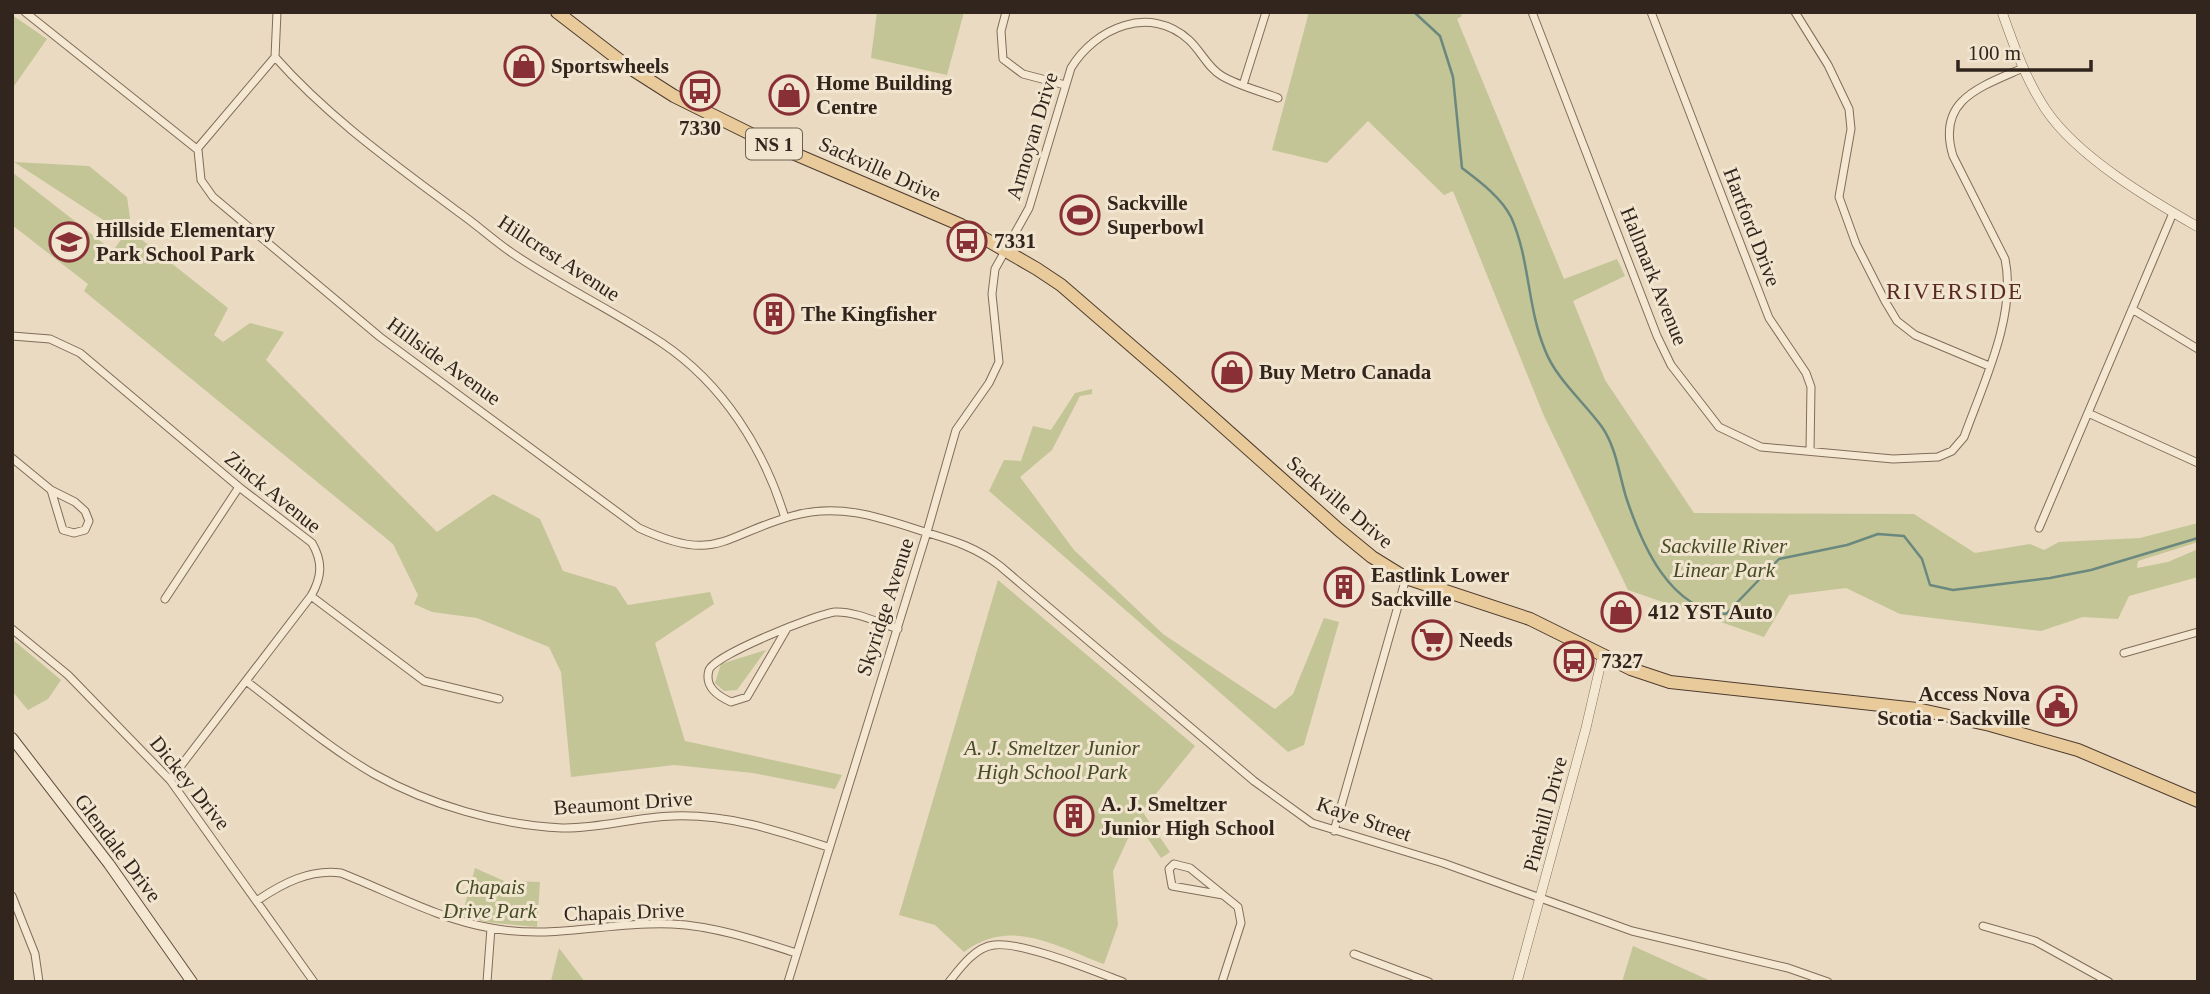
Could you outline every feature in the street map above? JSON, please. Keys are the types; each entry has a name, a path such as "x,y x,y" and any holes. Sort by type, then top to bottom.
{"main road":[{"name":"Sackville Drive","path":"557,12 627,66 674,96 767,142 961,225 1006,249 1061,285 1339,530 1372,557 1406,578 1530,619 1631,668 1670,682 1917,709 1990,725 2078,750 2198,801"},
{"name":"Glendale Drive","path":"12,738 109,864 192,982"}],"street":[{"path":"25,12 197,149 275,57 277,12"},
{"path":"1006,12 1001,31 1003,59 1023,74 1065,85"},
{"path":"1135,12 1138,21 1170,28 1188,39 1220,75 1278,98"},
{"path":"1243,85 1266,12"},
{"name":"Hallmark Avenue","path":"1532,12 1604,194 1630,272 1671,365 1719,427 1761,447 1912,459 1938,457 1952,451 1964,437 2007,311 2009,276 2005,259 1953,156 1948,140 1949,125 1964,97 2022,68"},
{"name":"Hartford Drive","path":"1651,12 1769,318 1809,380 1813,406 1810,451"},
{"path":"1794,12 1828,65 1849,109 1851,129 1839,197 1856,244 1885,301 1897,321 1914,335 1989,366"},
{"path":"2002,12 2022,68 2046,111 2077,143 2173,213 2198,227"},
{"name":"Armoyan Drive","path":"1006,249 1029,208 1065,85 1080,53 1097,36 1138,21"},
{"name":"Hillcrest Avenue","path":"275,57 295,81 383,156 510,252 664,344 696,371 723,398 746,430 776,488 785,518"},
{"name":"Hillside Avenue","path":"197,149 201,180 213,197 380,337 639,528 666,541 698,546 723,543 785,518 817,511 857,511 927,532"},
{"path":"2039,528 2173,213"},
{"name":"Skyridge Avenue","path":"788,982 898,629 956,430 989,383 999,362 993,280 1006,249"},
{"path":"2132,309 2198,349"},
{"name":"Zinck Avenue","path":"12,336 50,339 80,353 239,487 312,543 321,565 318,583 311,596 170,780"},
{"path":"2088,413 2198,463"},
{"path":"12,458 51,490 85,511 89,521 85,530 74,533 63,530 51,490"},
{"path":"165,598 239,487"},
{"name":"Kaye Street","path":"927,532 983,553 1254,782 1285,806 1334,831 1443,863 1632,931 1788,968 1828,982"},
{"path":"1334,831 1406,578"},
{"path":"311,596 424,681 499,699"},
{"path":"786,630 747,697 731,702 715,694 709,684 709,670 713,665 726,656 800,622 838,612 898,629"},
{"name":"Dickey Drive","path":"12,629 68,675 170,780 314,982"},
{"path":"2124,653 2198,632"},
{"name":"Pinehill Drive","path":"1517,982 1603,654"},
{"name":"Beaumont Drive","path":"246,681 374,774 486,817 564,828 639,818 709,816 746,822 828,847"},
{"path":"1222,982 1241,923 1238,906 1190,868 1174,864 1169,869 1172,886 1198,893 1223,895"},
{"name":"Chapais Drive","path":"258,900 280,885 327,871 341,873 455,919 491,928 562,933 670,924 757,940 796,953"},
{"path":"12,896 35,954 39,982"},
{"path":"1983,926 2035,941 2109,982"},
{"path":"487,982 491,928"},
{"path":"948,982 980,950 993,945 1018,946 1123,982"},
{"path":"1354,954 1429,982"}],"green space":[{"path":"877,12 964,12 947,75 871,58"},
{"name":"Sackville River Linear Park","path":"1309,12 1460,12 1462,16 1457,19 1564,279 1617,259 1625,276 1573,301 1605,380 1694,513 1914,514 1975,553 2030,544 2044,550 2059,542 2140,538 2198,523 2198,542 2138,561 2137,568 2168,562 2198,549 2198,577 2129,596 2118,619 2083,617 2041,631 1900,614 1846,588 1789,595 1764,637 1628,590 1544,416 1453,191 1444,195 1368,121 1327,163 1272,150"},
{"path":"12,15 47,39 12,89"},
{"path":"14,162 89,166 127,197 132,232 228,308 214,335 223,342 250,323 284,332 266,360 437,532 493,494 540,519 563,571 616,587 628,605 710,592 714,604 655,643 685,741 842,775 835,789 753,773 674,765 571,777 561,672 549,647 477,618 432,612 414,604 418,595 393,544 84,291 88,284 12,225 12,172 113,251 125,234"},
{"path":"1092,389 1092,394 1080,396 1052,450 1020,477 1074,550 1163,634 1275,709 1293,694 1324,618 1339,622 1304,745 1288,752 989,491 1004,460 1021,461 1033,426 1051,430 1075,393"},
{"name":"A. J. Smeltzer Junior High School Park","path":"998,580 1195,746 1142,811 1170,852 1161,858 1136,821 1113,871 1118,925 1104,964 1051,943 1016,936 982,942 964,952 935,925 899,915"},
{"path":"12,639 61,680 48,699 28,710 12,691"},
{"path":"766,650 737,690 724,691 715,683 721,664"},
{"name":"Chapais Drive Park","path":"475,868 504,881 540,882 537,927 485,922 462,915"},
{"path":"1633,946 1713,982 1622,982"},
{"path":"559,948 585,982 551,981"}],"waterway":[{"path":"1414,12 1440,36 1453,77 1462,168 1496,196 1511,217 1522,249 1539,334 1550,361 1607,435 1640,535 1661,572 1689,600 1706,610 1726,614 1779,559 1847,545 1878,534 1904,536 1922,559 1930,585 1953,590 2091,570 2198,538"}],"place":[{"name":"Sportswheels","path":"524,66"},
{"name":"7330","path":"700,91"},
{"name":"Home Building Centre","path":"789,95"},
{"name":"Sackville Superbowl","path":"1080,215"},
{"name":"7331","path":"967,241"},
{"name":"Hillside Elementary Park School Park","path":"69,242"},
{"name":"The Kingfisher","path":"774,314"},
{"name":"Buy Metro Canada","path":"1232,372"},
{"name":"Eastlink Lower Sackville","path":"1344,587"},
{"name":"412 YST Auto","path":"1621,612"},
{"name":"Needs","path":"1432,640"},
{"name":"7327","path":"1574,661"},
{"name":"Access Nova Scotia - Sackville","path":"2057,706"},
{"name":"A. J. Smeltzer Junior High School","path":"1074,816"}],"district":[{"name":"RIVERSIDE","path":"1955,291"}]}
